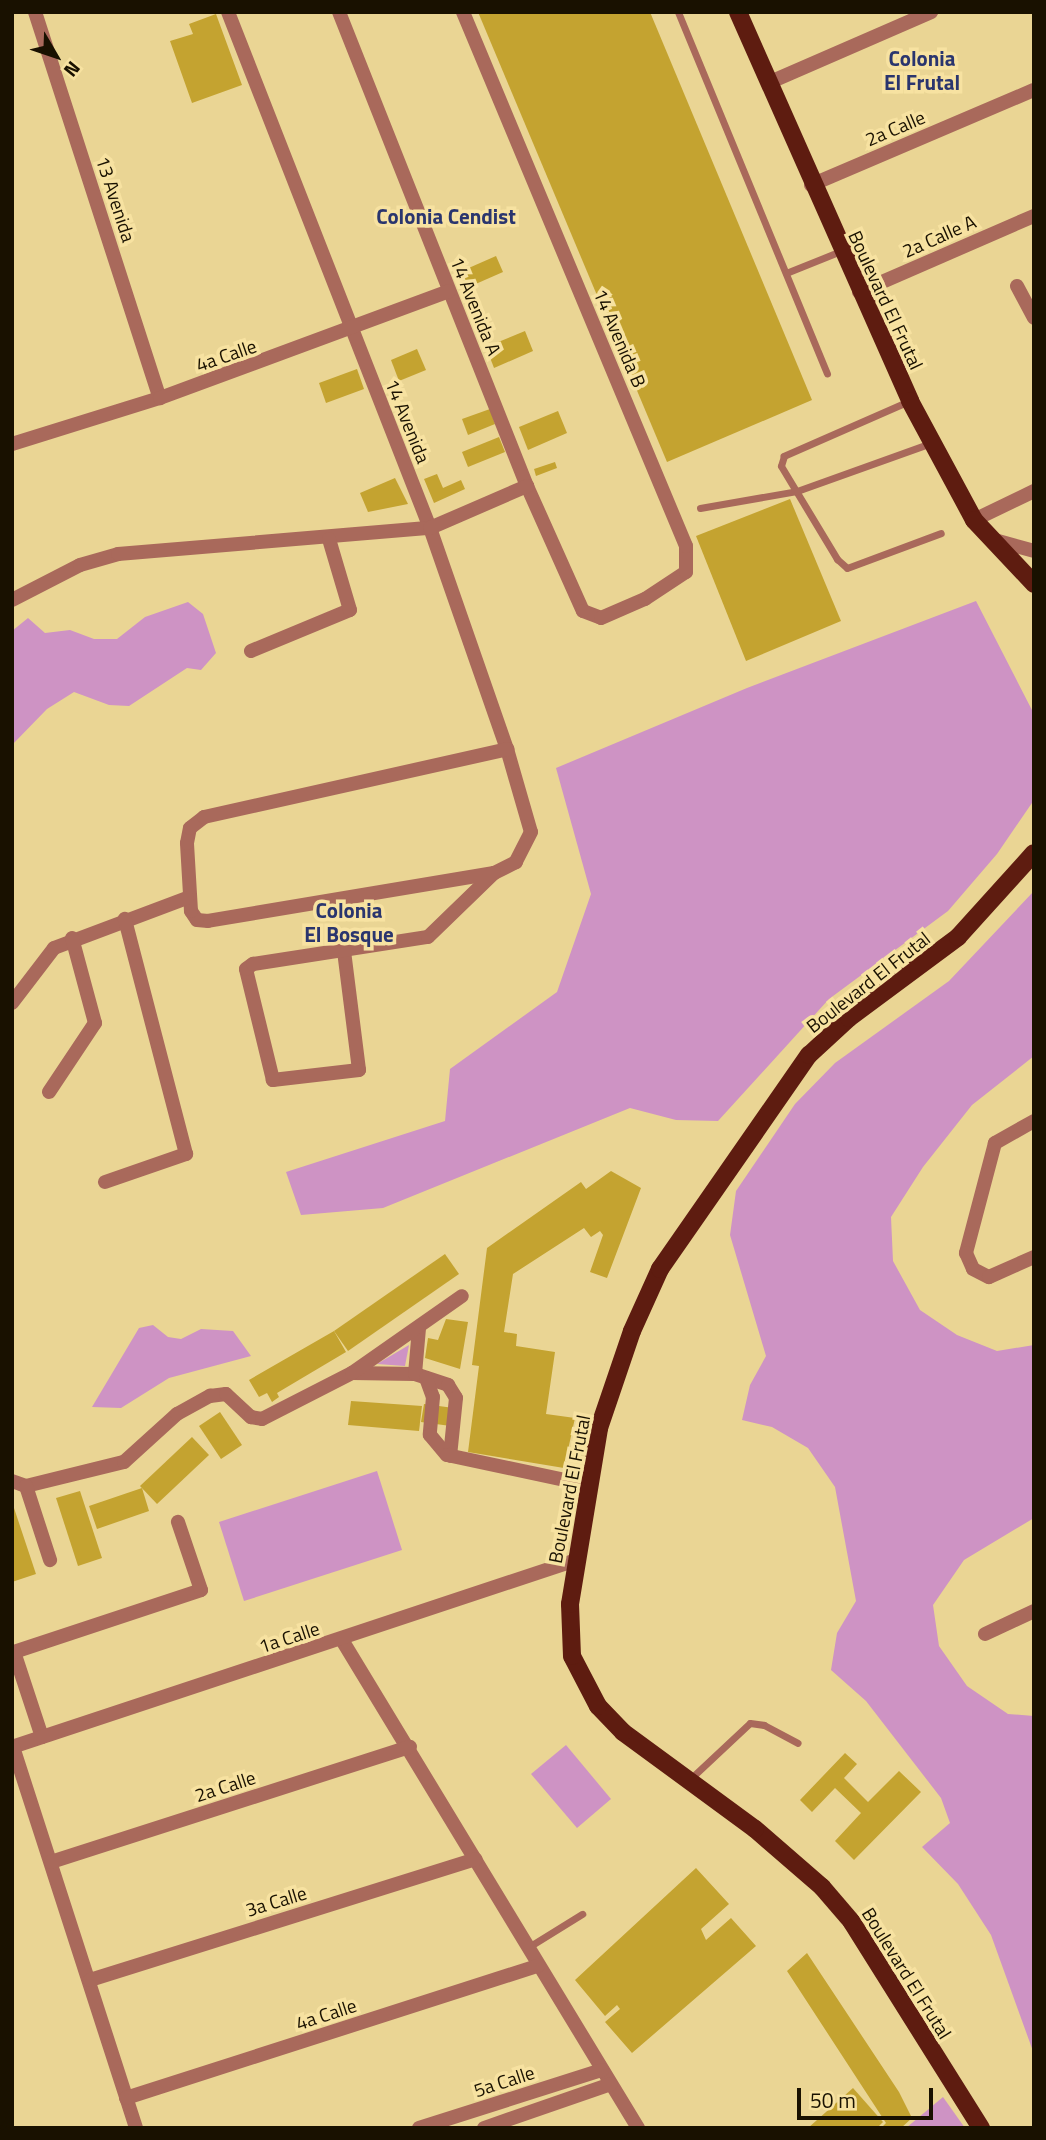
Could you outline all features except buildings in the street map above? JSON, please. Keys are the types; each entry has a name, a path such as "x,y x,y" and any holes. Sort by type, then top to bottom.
{"main road":[{"name":"Boulevard El Frutal","path":"738,12 811,185 931,443 974,520 1034,584"},
{"name":"Boulevard El Frutal","path":"981,2128 864,1941 834,1900 789,1855 623,1732 582,1682 570,1645 576,1560 588,1485 612,1383 646,1297 774,1102 818,1046 958,937 1034,853"}],"street":[{"name":"13 Avenida","path":"35,12 160,398"},
{"name":"14 Avenida","path":"228,12 430,528 507,748 531,832 525,850 516,862 494,873"},
{"name":"14 Avenida A","path":"339,12 527,486 583,611"},
{"name":"14 Avenida B","path":"463,12 688,557 685,572 645,599 601,618 583,611"},
{"path":"768,83 931,12"},
{"name":"2a Calle","path":"811,185 1034,90"},
{"name":"2a Calle A","path":"859,292 1034,216"},
{"path":"1017,286 1034,318"},
{"name":"4a Calle","path":"12,444 160,398 351,331 449,291"},
{"path":"12,600 80,565 118,554 328,539 430,528 527,486"},
{"path":"974,520 1034,491"},
{"path":"990,538 1034,551"},
{"path":"251,651 350,610 328,539"},
{"path":"494,873 208,921 197,920 187,898 187,843 190,828 204,817 507,748"},
{"path":"344,951 359,1070 273,1080 246,969 344,951 428,937 494,873"},
{"path":"12,1003 54,948 72,938 187,898"},
{"path":"105,1182 186,1154 125,919"},
{"path":"49,1092 95,1023 72,938"},
{"path":"1034,1121 995,1143 966,1247 969,1264 978,1273 1002,1275 1034,1257"},
{"path":"50,1560 19,1483 124,1462 177,1414 209,1396 226,1394 251,1417 262,1419 352,1373 462,1296"},
{"path":"419,1328 421,1376 433,1397 430,1436 450,1456 588,1485"},
{"path":"352,1373 421,1376 448,1385 456,1398 450,1456"},
{"path":"41,1737 14,1652 201,1590 178,1522"},
{"name":"1a Calle","path":"13,1747 342,1640 576,1560"},
{"path":"985,1634 1034,1611"},
{"path":"342,1640 410,1747 527,1948 638,2128"},
{"path":"13,1747 136,2128"},
{"name":"2a Calle","path":"51,1862 410,1747"},
{"name":"3a Calle","path":"90,1980 474,1859"},
{"name":"4a Calle","path":"126,2098 538,1966"},
{"name":"5a Calle","path":"419,2128 602,2070"},
{"name":"5a Calle","path":"484,2128 611,2084"}],"lane":[{"path":"678,12 827,373"},
{"path":"786,273 841,251"},
{"path":"910,401 784,456 781,466 837,559 847,568 941,533"},
{"path":"700,508 797,491 931,443"},
{"path":"689,1781 750,1723 764,1725 798,1743"},
{"path":"527,1948 582,1914"}],"shaded area":[{"path":"976,601 1034,714 1034,800 997,854 948,911 829,999 718,1121 676,1120 630,1108 383,1208 301,1215 286,1172 445,1121 450,1069 557,992 591,894 556,768 747,688"},
{"path":"188,602 203,614 216,653 201,670 187,668 129,706 109,705 74,692 47,709 12,745 12,631 28,618 45,633 70,630 94,639 117,639 145,617"},
{"path":"1034,891 1034,1056 972,1105 923,1167 891,1217 893,1261 920,1310 957,1335 997,1351 1034,1345 1034,1518 964,1560 933,1605 939,1646 967,1686 1008,1714 1034,1716 1034,2054 991,1935 958,1884 922,1847 950,1823 941,1798 866,1701 831,1670 837,1633 856,1601 835,1487 808,1448 772,1427 742,1420 750,1385 766,1356 730,1235 736,1191 795,1104 835,1063 949,981"},
{"path":"153,1325 168,1337 181,1339 201,1329 233,1331 251,1356 169,1378 121,1408 92,1407 139,1328"},
{"path":"409,1345 405,1366 377,1364"},
{"path":"377,1471 402,1550 244,1601 219,1522"},
{"path":"566,1745 611,1799 577,1828 531,1774"},
{"path":"943,2097 965,2128 906,2128"}],"district":[{"name":"Colonia El Frutal","path":"922,70"},
{"name":"Colonia Cendist","path":"446,216"},
{"name":"Colonia El Bosque","path":"349,922"}]}
